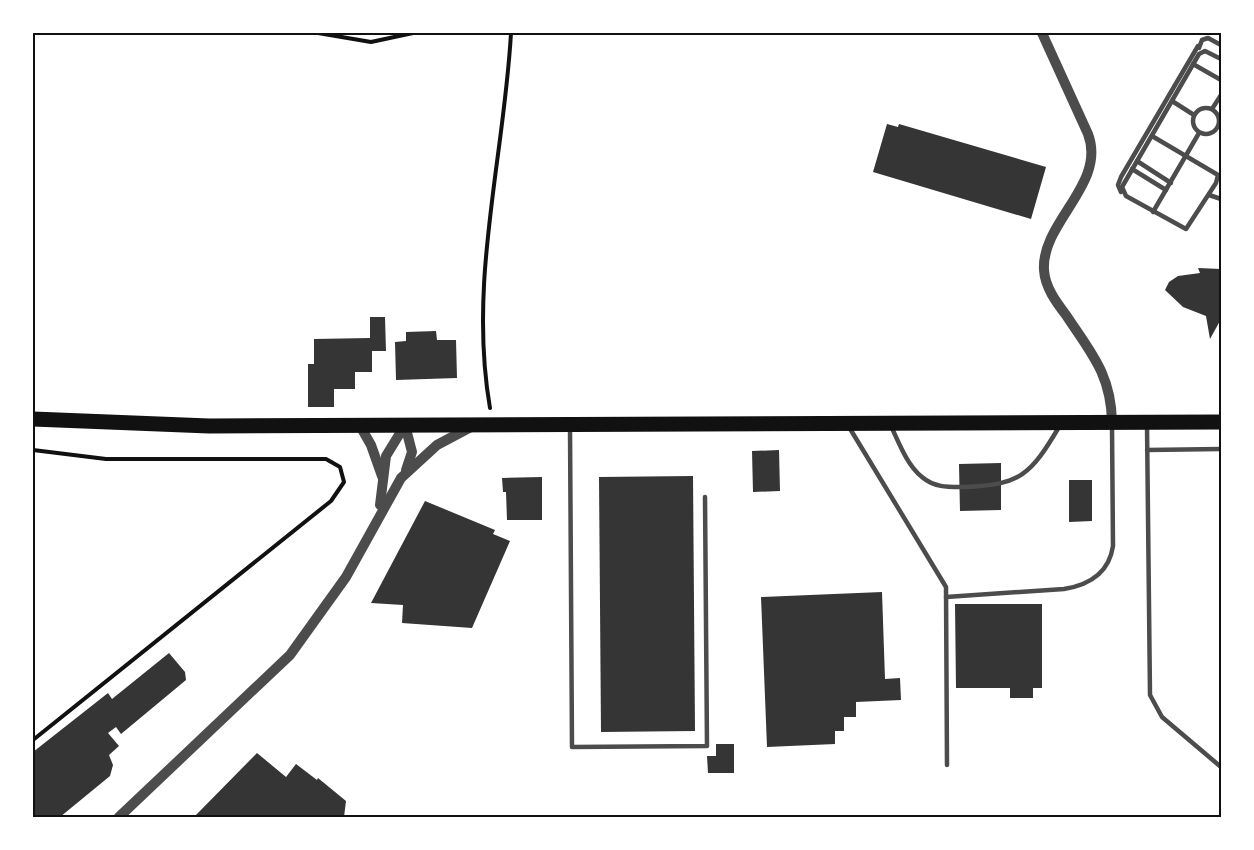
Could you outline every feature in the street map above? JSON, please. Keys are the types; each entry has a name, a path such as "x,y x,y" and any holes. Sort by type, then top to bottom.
{"main road":[{"path":"33,419 209,426 1221,422"}],"street":[{"path":"1042,33 1088,134 1092,151 1086,174 1046,253 1045,279 1106,380 1112,398 1112,422"},
{"path":"359,424 371,446 383,480"},
{"path":"119,817 290,655 346,577 374,523 410,463 412,452 405,425"},
{"path":"374,523 381,502 386,456 405,425"},
{"path":"401,478 437,445 475,425"}],"lane":[{"path":"1221,45 1208,38 1202,40 1119,181 1122,194 1186,229 1209,195 1221,169"},
{"path":"1122,194 1122,187 1194,64 1199,54 1198,46"},
{"path":"1199,54 1205,51 1221,58"},
{"path":"1194,64 1221,80"},
{"path":"1212,109 1221,96"},
{"path":"1172,100 1194,115"},
{"path":"1200,109 1212,109 1220,119 1220,129 1212,134 1199,133 1194,128 1194,115 1200,109"},
{"path":"1153,212 1199,133"},
{"path":"1152,136 1218,175"},
{"path":"1137,161 1171,183"},
{"path":"1132,169 1166,190"},
{"path":"1209,195 1221,199"},
{"path":"946,597 1064,589 1080,586 1100,574 1110,558 1113,546 1112,422"},
{"path":"890,424 908,459 920,476 937,486 947,487 998,486 1017,478 1040,457 1061,423"},
{"path":"1147,423 1150,695 1157,710 1168,722 1221,767"},
{"path":"848,424 946,587 947,765"},
{"path":"570,425 572,747 706,746 705,496"},
{"path":"1147,450 1221,449"}],"path":[{"path":"318,33 371,42 413,33"},
{"path":"493,425 485,373 483,292 488,226 508,81 511,33"},
{"path":"33,450 106,459 326,459 340,467 344,482 331,501 33,740"}],"building":[{"path":"887,124 898,127 899,124 1046,167 1031,219 873,172"},
{"path":"1198,268 1221,269 1221,319 1210,339 1206,316 1183,307 1165,290 1169,282 1178,276 1200,273"},
{"path":"370,317 385,317 386,351 372,351 372,372 355,372 355,389 334,389 334,407 308,407 308,364 314,364 314,339 370,338"},
{"path":"436,331 437,340 456,340 457,378 396,380 395,342 406,341 406,332"},
{"path":"779,450 780,491 753,492 752,451"},
{"path":"1001,463 1001,510 960,511 959,464"},
{"path":"693,476 695,731 601,732 599,477"},
{"path":"542,477 542,520 507,520 506,492 503,492 502,478"},
{"path":"1069,480 1092,480 1092,521 1069,522"},
{"path":"425,501 495,530 493,534 510,541 472,628 402,623 403,605 371,603"},
{"path":"882,592 885,679 900,678 901,700 856,702 856,717 844,717 844,731 835,731 835,744 767,747 761,597"},
{"path":"955,604 1042,604 1042,688 1033,688 1033,698 1010,698 1010,688 956,688"},
{"path":"169,653 185,672 186,680 121,734 116,727 108,733 119,746 109,755 113,765 110,776 60,817 33,817 33,752 108,693 112,699"},
{"path":"716,744 734,744 734,773 708,773 707,756 716,756"},
{"path":"257,753 286,777 296,764 317,780 318,778 346,801 344,817 194,817"}]}
